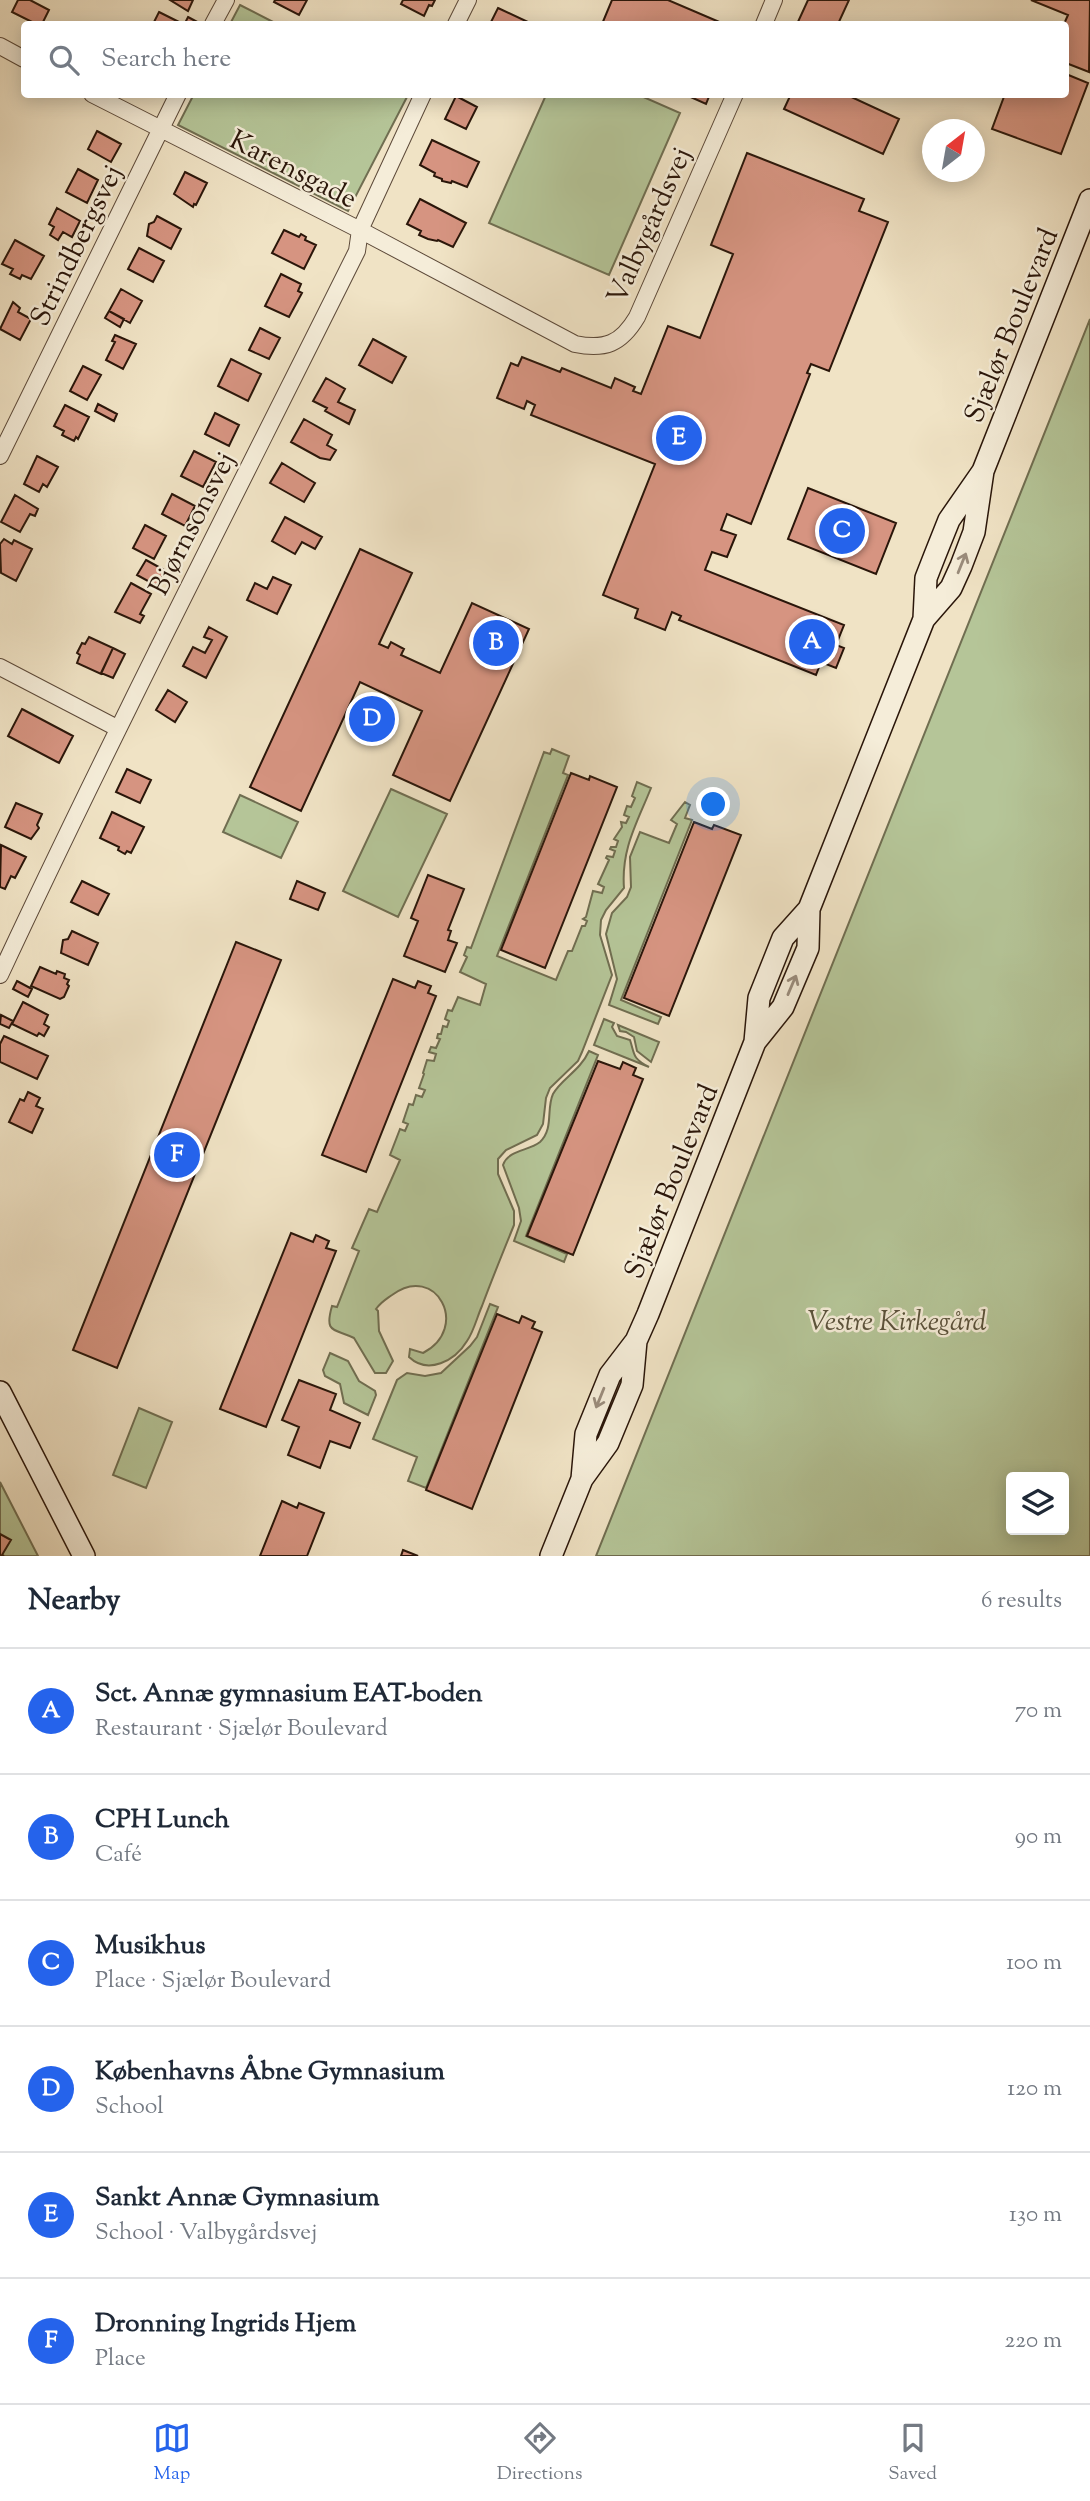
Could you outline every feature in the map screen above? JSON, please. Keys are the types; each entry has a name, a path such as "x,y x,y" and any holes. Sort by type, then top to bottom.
{"street":[{"path":"215,21 226,0"},
{"path":"458,21 468,0"},
{"path":"765,21 774,0"},
{"path":"0,46 21,57"},
{"name":"Karensgade","path":"100,98 360,230"},
{"name":"Strindbergsvej","path":"0,456 176,98"},
{"name":"Bjørnsonsvej","path":"0,975 117,728 357,251 360,230 421,98"},
{"name":"Valbygårdsvej","path":"360,230 575,344 593,348 612,344 629,332 637,317 733,98"},
{"name":"Sjælør Boulevard","path":"551,1556 582,1479 586,1434 610,1375 636,1341 755,1042 759,998 783,938 809,909 924,619 926,578 935,555 950,520 983,471 1090,200"},
{"path":"0,667 117,728"},
{"path":"0,1392 84,1556"}],"green space":[{"path":"240,5 271,21 232,21"},
{"path":"192,98 406,98 348,211 178,125"},
{"path":"545,98 646,98 680,113 609,275 489,223"},
{"name":"Vestre Kirkegård","path":"1090,319 1090,1556 596,1556"},
{"path":"552,749 569,756 563,773 568,775 497,956 556,980 568,951 572,951 582,926 585,926 587,921 583,919 586,917 593,891 602,893 604,887 598,884 609,860 606,858 613,857 615,851 610,849 616,847 618,841 614,839 622,827 621,822 626,823 629,817 624,815 627,806 631,807 635,798 632,796 637,782 651,788 628,848 624,888 601,920 600,935 612,975 578,1061 550,1088 543,1124 537,1135 506,1150 498,1159 498,1174 514,1211 514,1225 469,1337 456,1354 441,1363 424,1365 409,1357 410,1349 423,1353 437,1342 445,1329 446,1315 442,1302 434,1292 422,1287 408,1287 392,1295 376,1309 379,1331 393,1361 386,1373 375,1373 354,1338 330,1326 332,1306 337,1307 359,1251 352,1248 369,1209 377,1212 400,1160 390,1155 400,1129 405,1131 408,1124 403,1122 409,1104 413,1105 416,1095 422,1097 425,1090 419,1088 423,1073 427,1060 434,1061 436,1054 429,1052 431,1047 436,1048 440,1039 437,1038 438,1034 441,1034 443,1026 447,1027 449,1021 445,1019 448,1010 452,1011 458,997 480,1005 486,984 460,972 467,957 464,955 467,947 471,948 544,752 550,754"},
{"path":"391,789 447,814 398,917 343,891"},
{"path":"240,795 298,822 281,858 223,832"},
{"path":"685,802 690,805 685,818 692,820 621,1000 661,1017 658,1024 609,1005 617,979 606,934 612,913 627,897 631,887 630,857 640,832 669,843 677,824 671,820"},
{"path":"604,1019 614,1023 612,1027 617,1036 630,1040 637,1058 649,1067 594,1045"},
{"path":"618,1025 659,1042 651,1062 637,1051 634,1037 620,1031"},
{"path":"589,1051 598,1055 526,1236 567,1254 564,1262 514,1241 521,1221 503,1165 509,1156 535,1145 544,1137 553,1094 581,1064"},
{"path":"490,1304 498,1307 426,1488 408,1481 417,1457 373,1439 397,1380 407,1373 425,1376 441,1373 477,1337"},
{"path":"330,1353 348,1361 359,1381 375,1391 368,1415 344,1403 340,1384 325,1376 323,1370"},
{"path":"139,1408 172,1422 146,1488 113,1475"},
{"path":"0,1482 38,1556 0,1556"}],"building":[{"path":"18,0 30,0 49,10 44,21 30,21 12,12"},
{"path":"170,0 193,0 188,11"},
{"path":"307,0 299,15 274,2"},
{"path":"403,0 435,0 432,6 429,5 424,16 401,4"},
{"path":"612,0 668,0 717,21 603,21"},
{"path":"808,0 849,0 839,21 798,21"},
{"path":"1031,0 1090,0 1089,72 1069,64 1069,21 1065,21 1068,15"},
{"path":"498,8 526,21 492,21"},
{"path":"159,12 177,21 154,21"},
{"path":"1069,75 1088,83 1061,154 992,129 1004,98 1069,98"},
{"path":"455,98 477,107 466,129 445,119"},
{"path":"693,98 708,98 706,104"},
{"path":"789,98 854,98 899,119 883,154 784,109"},
{"path":"97,131 121,144 111,162 88,149"},
{"path":"432,140 479,162 467,187 452,181 442,181 434,176 435,173 420,165"},
{"path":"747,153 864,199 859,211 888,222 829,371 811,364 807,373 810,374 751,524 727,514 721,530 736,535 727,557 712,552 705,570 844,625 836,645 844,648 836,668 821,662 816,675 679,620 681,616 672,612 665,630 635,618 638,609 603,595 655,464 531,415 535,405 527,401 524,409 497,398 511,363 518,366 522,357 560,372 562,368 611,388 615,378 635,387 633,391 641,394 668,326 700,338 733,254 711,245"},
{"path":"78,169 98,180 87,203 66,192"},
{"path":"185,172 207,183 193,207 174,194"},
{"path":"420,199 466,223 453,247 419,235 421,231 407,224"},
{"path":"57,208 80,221 72,237 63,232 58,240 50,235 54,227 49,224"},
{"path":"157,216 181,229 171,249 147,236 149,224 154,222"},
{"path":"284,230 299,237 301,234 306,237 305,240 316,245 304,269 272,253"},
{"path":"15,240 44,256 31,279 22,275 20,279 10,274 13,269 2,264"},
{"path":"139,248 164,261 153,282 128,269"},
{"path":"281,274 301,284 298,291 302,293 289,317 265,306"},
{"path":"121,289 142,301 130,323 109,311"},
{"path":"13,302 20,308 18,312 31,319 20,340 0,329"},
{"path":"109,311 124,319 120,327 105,318"},
{"path":"260,328 280,338 269,359 249,350"},
{"path":"115,335 136,344 123,369 106,360 115,342 112,341"},
{"path":"373,339 406,357 392,383 359,365"},
{"path":"231,359 261,374 248,401 218,386"},
{"path":"83,366 101,375 87,400 70,391"},
{"path":"326,378 345,389 338,402 355,410 349,424 313,401"},
{"path":"98,404 117,414 114,421 95,411"},
{"path":"65,405 89,417 78,439 76,437 74,441 62,435 64,431 54,426"},
{"path":"215,413 239,425 229,446 205,434"},
{"path":"304,419 332,435 327,445 336,450 330,460 320,458 291,442"},
{"path":"194,451 216,462 203,487 181,476"},
{"path":"37,456 58,467 47,487 43,484 39,492 24,484"},
{"path":"282,463 315,483 304,502 270,483"},
{"path":"808,488 896,523 876,574 788,539"},
{"path":"172,494 195,506 185,526 162,514"},
{"path":"15,495 38,509 35,516 30,514 20,532 1,522"},
{"path":"285,517 322,537 315,549 302,542 295,554 272,541"},
{"path":"145,525 166,536 154,559 133,548"},
{"path":"4,539 12,544 14,540 32,549 16,581 1,573 0,544"},
{"path":"360,549 412,573 379,644 388,648 391,642 404,649 401,655 440,673 472,603 529,629 450,801 393,775 422,711 360,682 301,811 250,787"},
{"path":"146,560 166,571 157,586 137,575"},
{"path":"273,577 291,585 277,614 247,600 255,583 267,589"},
{"path":"131,583 151,594 140,614 144,616 140,623 115,612"},
{"path":"209,627 227,637 206,678 183,666 193,647 205,653 212,640 204,637"},
{"path":"89,637 113,648 101,674 77,663 80,655 77,653"},
{"path":"113,648 125,654 113,678 101,673"},
{"path":"168,690 187,702 175,722 156,710"},
{"path":"22,709 73,736 59,763 8,736"},
{"path":"127,769 151,780 140,803 116,792"},
{"path":"571,773 589,780 590,776 617,787 545,968 501,950"},
{"path":"16,803 42,814 37,825 39,828 31,839 5,827"},
{"path":"112,812 144,827 131,853 127,851 125,854 118,850 119,847 100,838"},
{"path":"694,822 712,829 714,825 741,835 669,1016 624,998"},
{"path":"1,845 26,857 15,878 11,876 5,889 0,887"},
{"path":"428,875 464,889 448,930 451,931 448,940 457,943 445,972 404,956 418,921 411,918"},
{"path":"82,881 109,894 98,915 71,902"},
{"path":"297,881 325,893 318,910 290,899"},
{"path":"72,931 98,943 88,965 61,953 63,940 68,939"},
{"path":"236,942 281,960 117,1368 73,1350"},
{"path":"40,967 56,974 57,971 65,974 64,978 69,980 69,986 64,997 60,999 31,986"},
{"path":"393,979 415,988 418,981 431,986 428,993 436,996 366,1172 322,1155"},
{"path":"17,981 32,989 28,997 13,989"},
{"path":"23,1002 48,1015 44,1024 49,1027 44,1036 39,1033 37,1036 12,1024"},
{"path":"1,1015 13,1021 9,1028 0,1024"},
{"path":"4,1036 48,1056 37,1079 0,1062 0,1044"},
{"path":"598,1061 620,1069 623,1062 636,1068 633,1075 643,1079 573,1255 527,1236"},
{"path":"28,1092 40,1098 36,1106 43,1109 32,1133 9,1122 20,1099 24,1101"},
{"path":"291,1233 313,1242 316,1235 329,1241 326,1248 336,1251 266,1427 220,1409"},
{"path":"497,1314 519,1323 522,1316 535,1322 532,1328 542,1332 472,1509 426,1490"},
{"path":"299,1380 336,1394 330,1410 360,1423 350,1448 330,1441 320,1468 288,1455 299,1427 282,1420"},
{"path":"282,1501 297,1508 299,1503 324,1513 307,1556 260,1556"},
{"path":"0,1534 11,1540 2,1555 4,1556 0,1556"},
{"path":"403,1550 418,1556 401,1556"}],"place":[{"name":"Sankt Annæ Gymnasium","path":"679,438"},
{"name":"Musikhus","path":"842,531"},
{"name":"Sct. Annæ gymnasium EAT-boden","path":"812,642"},
{"name":"CPH Lunch","path":"496,643"},
{"name":"Københavns Åbne Gymnasium","path":"372,719"},
{"name":"Dronning Ingrids Hjem","path":"177,1155"}]}
